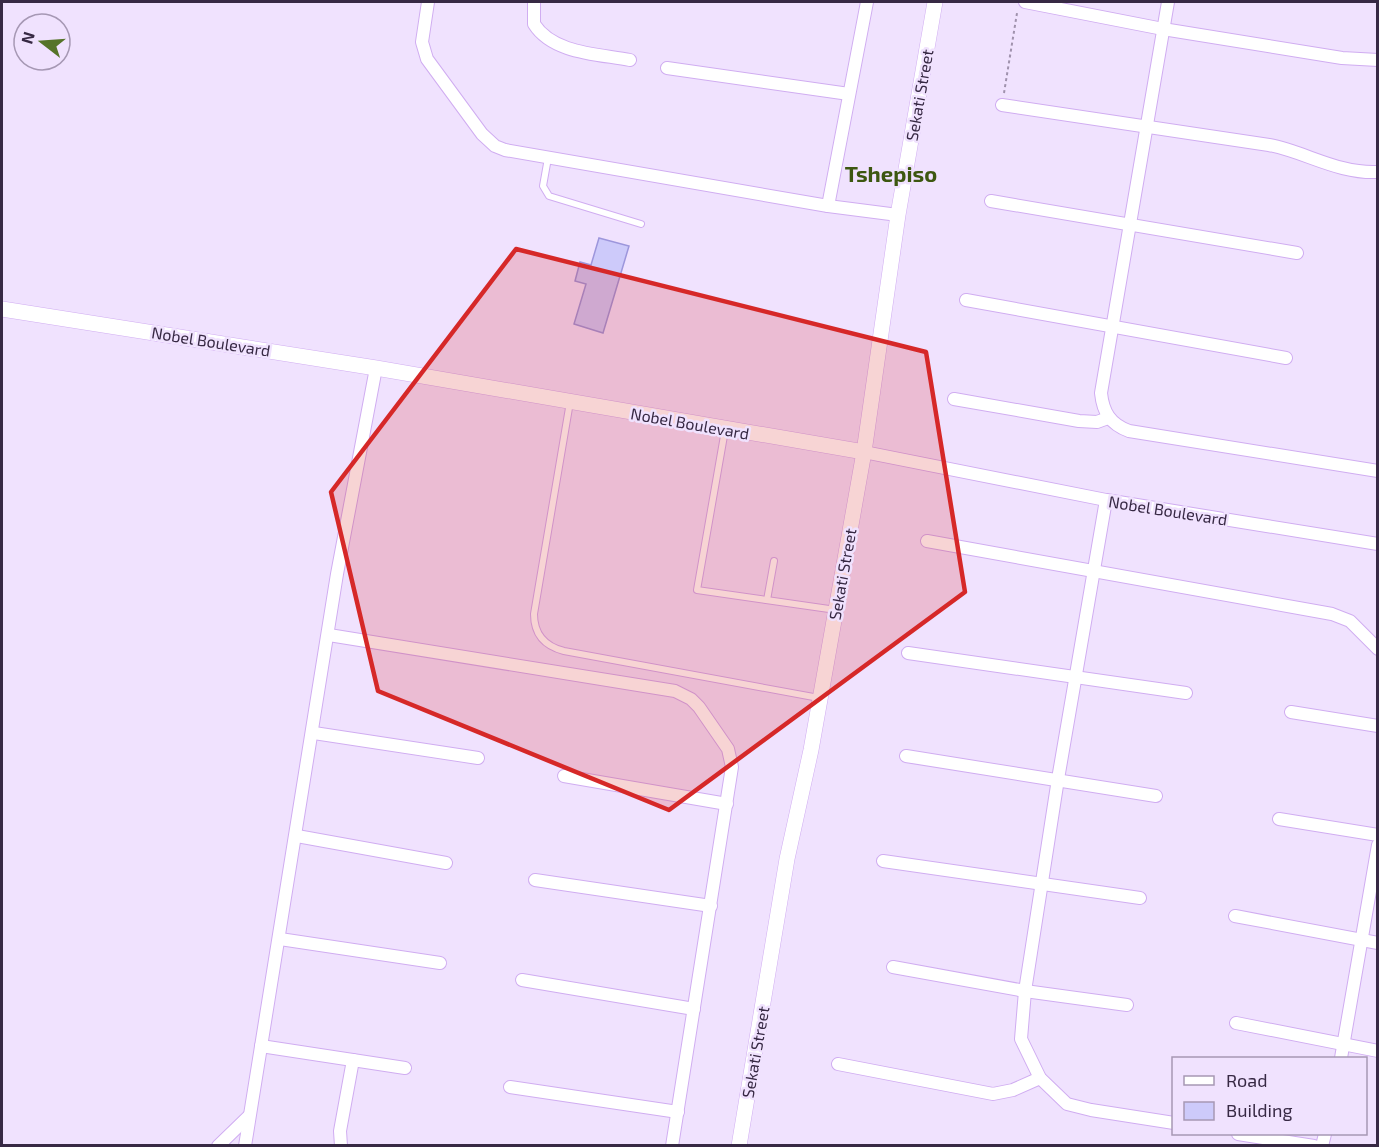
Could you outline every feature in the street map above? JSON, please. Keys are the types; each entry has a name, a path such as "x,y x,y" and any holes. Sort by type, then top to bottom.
{"street":[{"path":"428,2 423,31 424,51 482,134 495,146 505,150 828,206 898,215"},
{"path":"534,2 534,24 548,40 570,48 630,60"},
{"path":"828,206 867,2"},
{"name":"Sekati Street","path":"739,1146 787,859 820,698 864,452 898,215 935,2"},
{"path":"1025,2 1163,29 1342,58 1377,60"},
{"path":"1168,2 1101,393 1103,408 1108,418 1129,431 1377,471"},
{"path":"667,68 849,94"},
{"path":"1002,105 1145,129 1269,145 1284,148 1329,166 1377,172"},
{"path":"991,201 1297,253"},
{"path":"966,300 1286,358"},
{"name":"Nobel Boulevard","path":"2,309 376,368 864,452 1106,500 1377,544"},
{"path":"245,1146 329,635 376,368"},
{"path":"954,399 1079,421 1097,422 1108,418"},
{"path":"1106,500 1058,779 1025,991 1021,1040 1040,1078 1067,1104 1172,1123"},
{"path":"927,541 1332,614 1350,621 1377,649"},
{"path":"329,635 514,664 683,694 699,707 731,755 732,767 672,1146"},
{"path":"908,653 1075,675 1186,693"},
{"path":"1291,712 1377,726"},
{"path":"314,733 478,758"},
{"path":"906,756 1156,796"},
{"path":"564,776 727,804"},
{"path":"1280,819 1377,835"},
{"path":"297,836 446,863"},
{"path":"1341,1057 1377,845"},
{"path":"883,861 1140,898"},
{"path":"535,880 711,906"},
{"path":"1235,916 1377,943"},
{"path":"280,939 440,963"},
{"path":"893,967 1025,991 1126,1005"},
{"path":"522,980 694,1009"},
{"path":"1236,1023 1343,1046 1377,1050"},
{"path":"261,1046 405,1068"},
{"path":"341,1146 340,1131 353,1060"},
{"path":"838,1064 993,1094 1013,1090 1040,1078"},
{"path":"510,1087 678,1113"},
{"path":"218,1146 249,1116"},
{"path":"1244,1135 1314,1146"}],"lane":[{"path":"548,157 543,186 549,196 641,224"},
{"path":"571,402 534,614 538,635 552,648 564,651 820,698"},
{"path":"725,429 696,590 836,610"},
{"path":"767,600 774,561"}],"path":[{"path":"1002,105 1017,13"}],"highlighted area":[{"path":"516,249 926,352 965,592 669,810 378,691 331,492"}],"building":[{"path":"599,238 629,246 603,333 574,324 586,284 575,281 580,262 591,265"}],"district":[{"name":"Tshepiso","path":"891,173"}]}
